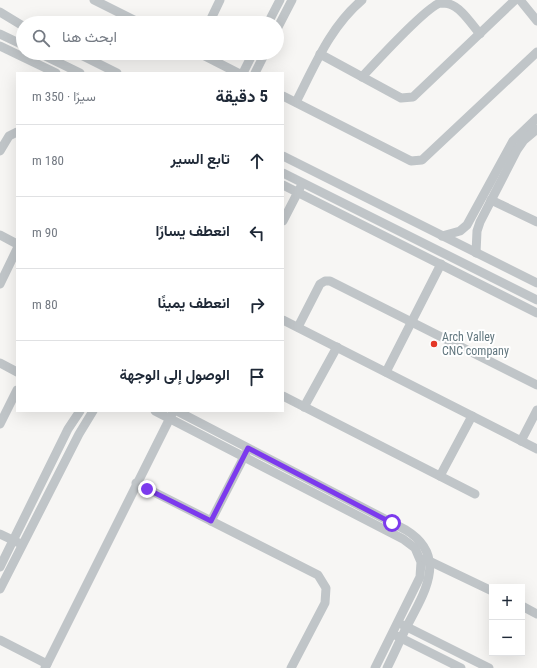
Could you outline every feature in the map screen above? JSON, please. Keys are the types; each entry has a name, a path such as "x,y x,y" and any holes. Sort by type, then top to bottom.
{"street":[{"path":"94,0 126,16"},
{"path":"212,16 220,0"},
{"path":"272,16 280,0"},
{"path":"284,16 292,0"},
{"path":"296,102 320,54 337,27 362,0"},
{"path":"320,54 401,98 413,97 515,0"},
{"path":"520,0 537,21"},
{"path":"362,76 409,29 434,7 441,3 449,3 456,7 480,34"},
{"path":"0,12 16,22"},
{"path":"1,38 16,43"},
{"path":"0,46 16,54"},
{"path":"284,96 410,160 418,161 422,160 537,52"},
{"path":"30,60 55,72 59,63"},
{"path":"53,60 78,72"},
{"path":"91,60 115,72"},
{"path":"213,60 236,72"},
{"path":"244,72 250,60"},
{"path":"256,72 262,60"},
{"path":"442,236 460,231 467,225 513,141 537,118"},
{"path":"476,253 476,231 491,200 517,150 524,140 537,129"},
{"path":"0,151 9,136 16,132"},
{"path":"284,157 537,283"},
{"path":"284,173 537,300"},
{"path":"292,177 284,188 298,192 537,313"},
{"path":"284,219 302,183"},
{"path":"491,200 536,220"},
{"path":"382,235 386,225"},
{"path":"0,235 16,248"},
{"path":"0,284 16,251"},
{"path":"386,372 441,264"},
{"path":"459,274 464,264"},
{"path":"298,327 318,287 322,282 328,280 537,385"},
{"path":"284,320 537,449"},
{"path":"304,407 337,347"},
{"path":"0,363 16,371"},
{"path":"0,424 16,392"},
{"path":"284,397 475,494"},
{"path":"521,441 537,410"},
{"path":"0,567 68,429 79,412"},
{"path":"0,589 78,434 92,412"},
{"path":"159,412 171,415 180,424 246,452 415,536 422,543 430,561 430,572 427,588 387,668"},
{"path":"180,424 183,412 246,452"},
{"path":"0,640 46,666 171,415"},
{"path":"440,476 472,416"},
{"path":"211,521 246,452"},
{"path":"42,482 52,487"},
{"path":"136,483 318,575 326,588 325,603 291,668"},
{"path":"337,498 403,538 415,548 419,557 421,570 420,577 375,668"},
{"path":"0,534 22,545"},
{"path":"419,557 489,590"},
{"path":"525,608 537,614"},
{"path":"398,622 472,664 489,668"},
{"path":"392,633 461,668"}],"place":[{"name":"Arch Valley CNC company","path":"434,344"}],"route":[{"path":"147,489 211,521 248,448 339,494 392,523"}]}
